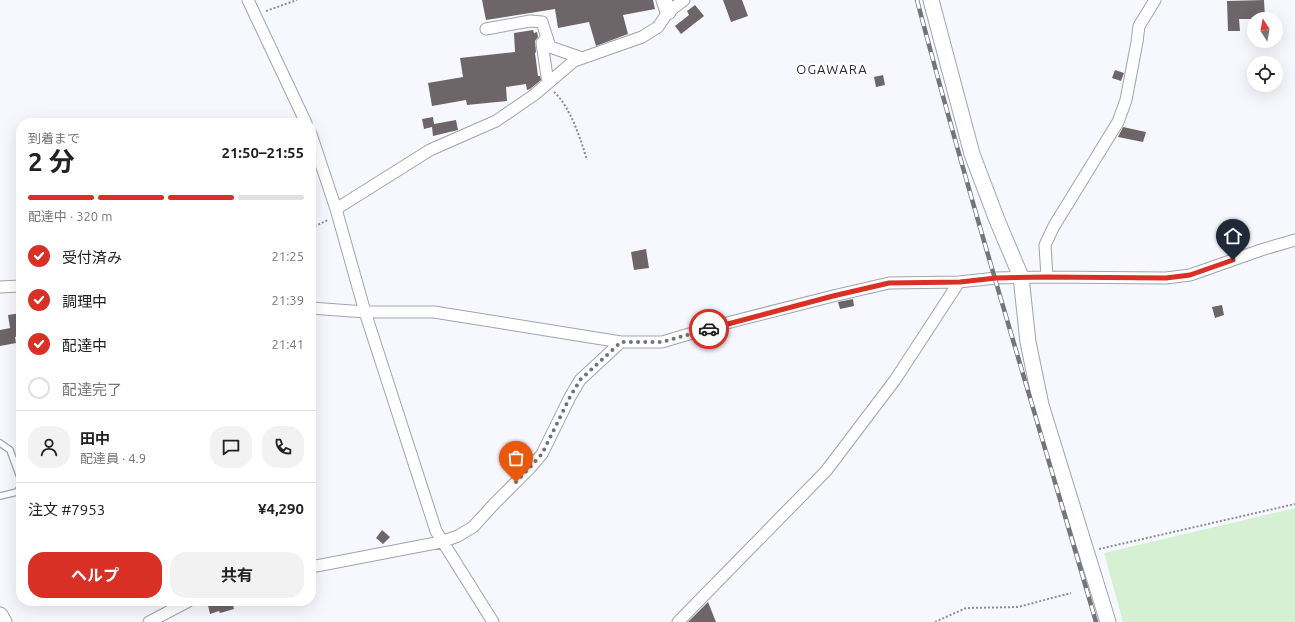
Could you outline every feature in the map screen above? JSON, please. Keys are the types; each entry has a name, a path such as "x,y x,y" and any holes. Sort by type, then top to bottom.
{"street":[{"path":"248,0 304,118"},
{"path":"337,211 430,150 496,121 547,84 574,61 642,37 658,27 666,6 684,0"},
{"path":"931,0 972,154 997,220 1021,277 1028,342 1041,405 1108,622"},
{"path":"1047,277 1045,245 1054,226 1118,122 1126,100 1139,26 1155,0"},
{"path":"486,29 530,21 542,22 545,26 546,38 550,47 582,58"},
{"path":"546,38 542,43 547,84"},
{"path":"316,149 337,211 365,312 436,531 441,542 493,622"},
{"path":"316,308 365,312 434,312 621,342 662,342 723,324 889,283 960,282 1021,277 1166,278 1190,275 1261,250 1295,240"},
{"path":"678,622 826,471 895,380 960,282"},
{"path":"0,287 16,286"},
{"path":"316,566 441,542 458,536 473,527 542,454 580,380 621,342"},
{"path":"149,622 179,606"},
{"path":"0,614 4,622"}],"lane":[{"path":"0,443 10,450 16,466"},
{"path":"0,496 16,492"}],"path":[{"path":"255,15 297,0"},
{"path":"547,84 562,99 587,160"},
{"path":"316,226 327,220 337,211"},
{"path":"1087,552 1295,504"},
{"path":"935,622 966,608 1018,607 1071,593"}],"green space":[{"path":"1295,508 1295,622 1123,622 1104,553"}],"building":[{"path":"482,0 653,0 655,9 623,15 628,34 596,46 589,22 558,28 555,9 486,20"},
{"path":"723,0 742,0 748,16 731,22"},
{"path":"1264,0 1265,12 1247,12 1247,19 1239,19 1240,31 1228,31 1227,1"},
{"path":"695,5 704,16 681,34 675,26 689,15 687,11"},
{"path":"533,30 534,33 537,32 538,37 535,41 535,53 538,76 540,76 541,80 530,89 527,90 526,84 506,87 507,101 467,105 466,100 432,106 428,83 463,77 460,58 515,52 514,33"},
{"path":"1115,70 1124,73 1121,81 1112,78"},
{"path":"883,75 885,85 876,87 874,77"},
{"path":"433,117 434,124 456,120 458,130 433,136 432,127 424,129 422,119"},
{"path":"1123,127 1146,132 1143,142 1118,137"},
{"path":"646,249 649,268 634,270 631,252"},
{"path":"853,299 854,306 840,309 838,302"},
{"path":"1222,305 1224,315 1215,318 1212,307"},
{"path":"16,314 16,343 0,346 0,330 10,328 8,315"},
{"path":"382,530 390,537 383,544 376,538"},
{"path":"708,602 716,622 688,622"},
{"path":"208,606 233,606 234,609 210,614"}],"railway":[{"path":"917,0 982,234 1096,622"}],"way so far":[{"path":"516,482 542,454 580,380 621,342 662,342 709,329"}],"district":[{"name":"OGAWARA","path":"832,69"}],"route":[{"path":"709,329 723,324 889,283 960,282 996,278 1047,277 1166,278 1190,275 1233,260"}]}
